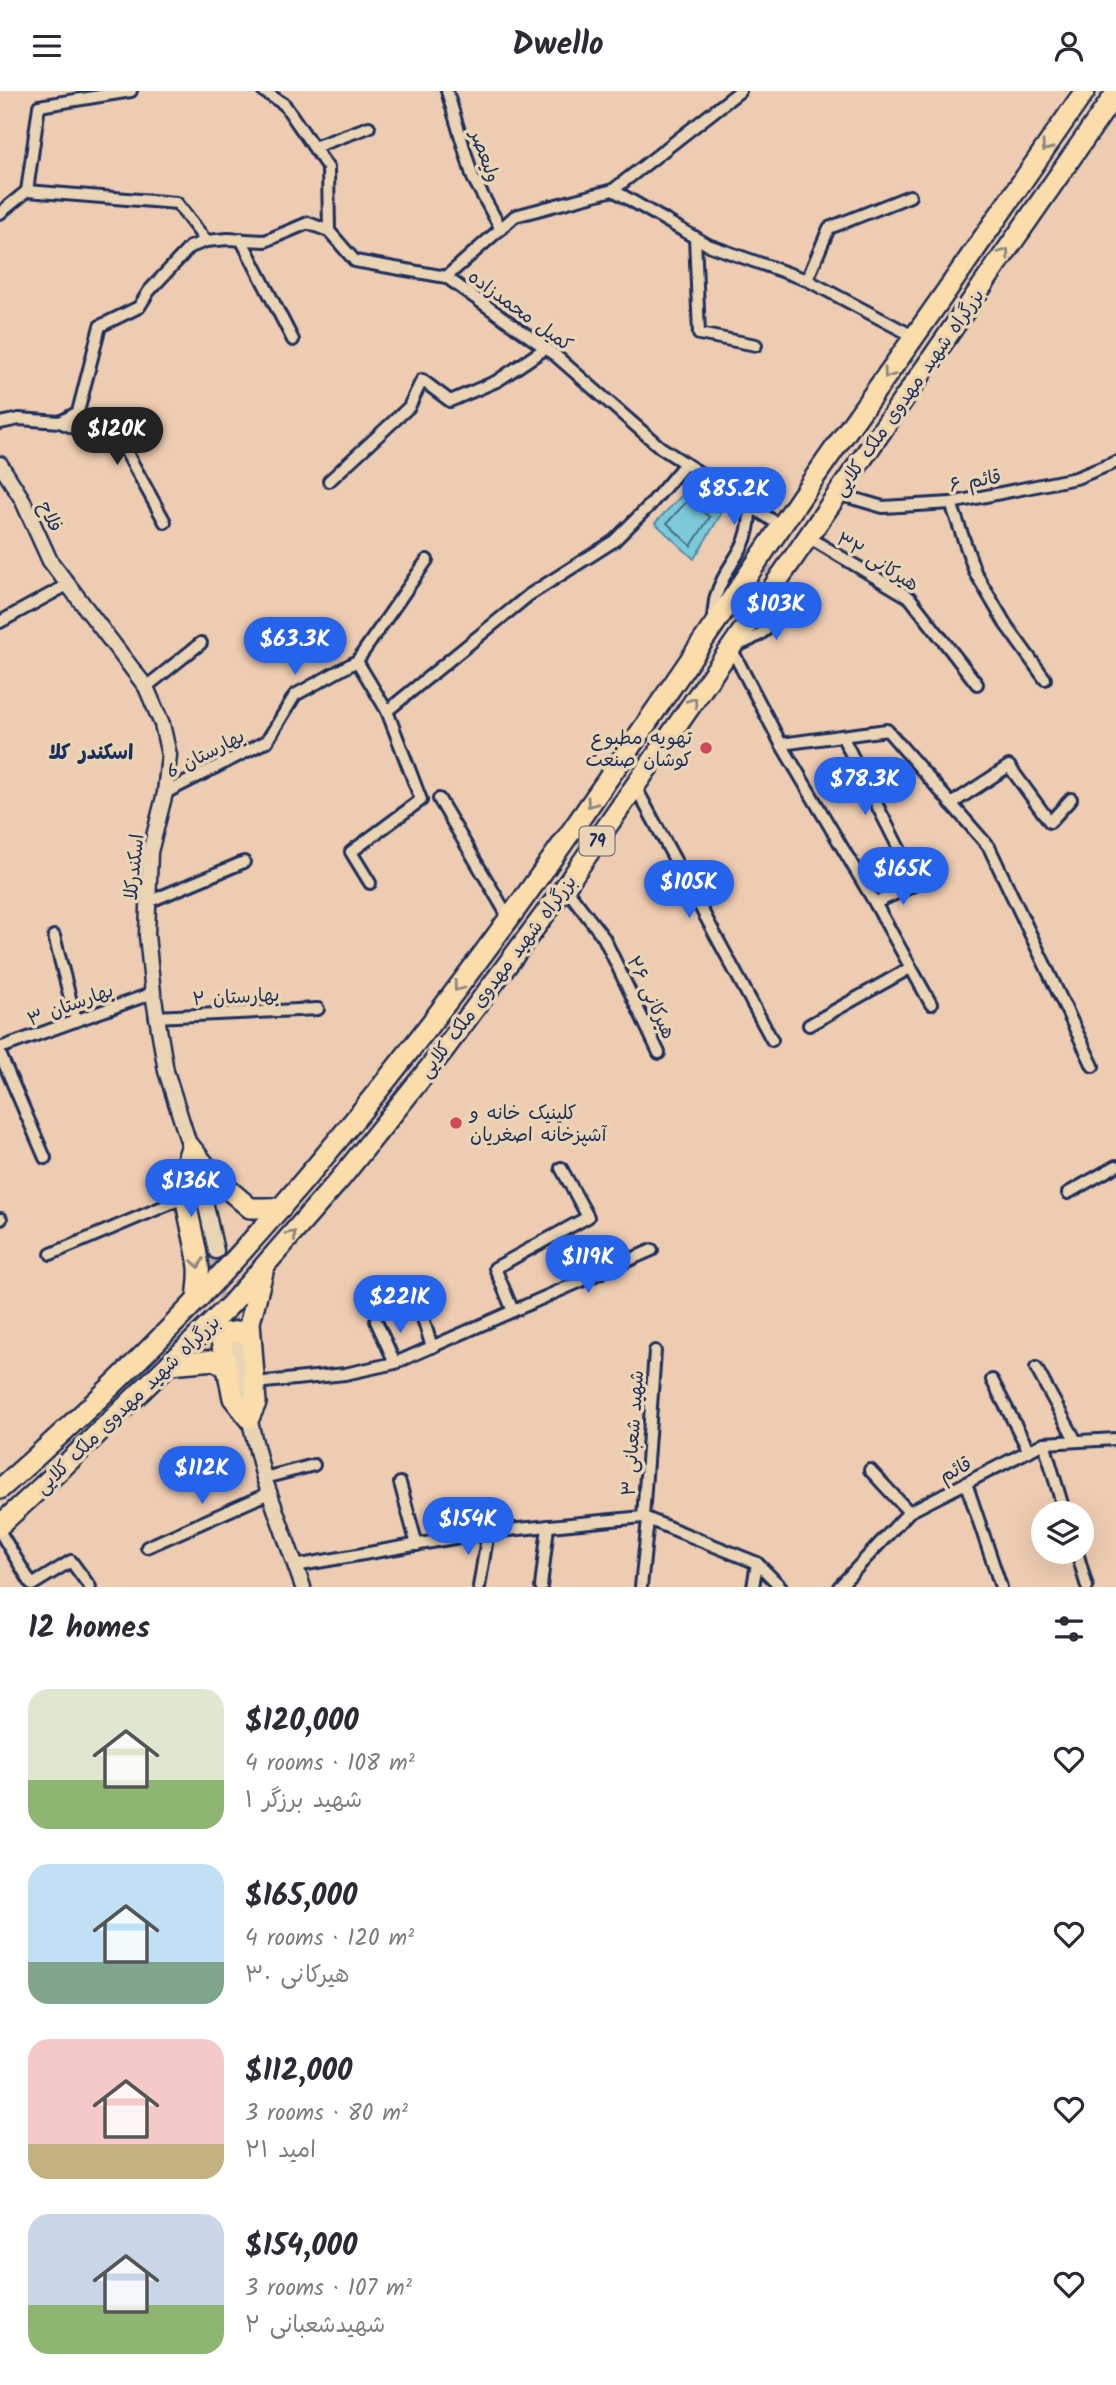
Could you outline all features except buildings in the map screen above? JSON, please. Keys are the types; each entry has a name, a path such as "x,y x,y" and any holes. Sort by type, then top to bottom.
{"highway":[{"name":"بزرگراه شهید مهدوی ملک کلایی","path":"0,1489 197,1300 281,1208 387,1078 509,918 1085,91"},
{"name":"بزرگراه شهید مهدوی ملک کلایی","path":"0,1525 170,1364 264,1268 391,1117 499,978 565,887 1116,93"},
{"path":"197,1300 200,1270 186,1196 184,1165 191,1148 216,1179 250,1207 281,1208"},
{"path":"243,1341 264,1268"},
{"path":"241,1331 243,1341 255,1383 256,1403 249,1418 233,1398 220,1341 226,1333 241,1331"},
{"path":"170,1364 215,1360 227,1368"}],"street":[{"path":"0,213 27,191 39,106 131,91"},
{"path":"60,422 78,412 100,326 139,307 149,291 190,247 206,241 265,241 308,223 329,231 328,168 284,104 263,91"},
{"name":"ولیعصر","path":"447,91 472,178 501,229"},
{"path":"446,277 515,216 613,190 740,91"},
{"path":"314,147 369,127"},
{"path":"613,190 708,245 807,280 915,337"},
{"path":"27,191 177,203 206,241"},
{"path":"807,280 829,228 910,196"},
{"name":"کمیل محمدزاده","path":"329,231 355,261 446,277 546,348 684,465 781,526"},
{"path":"695,237 699,334 756,345"},
{"path":"242,239 293,340"},
{"path":"329,481 410,407 422,380 450,401 497,380 546,348"},
{"path":"0,423 19,419 60,422 124,447 165,522"},
{"name":"قائم ۶","path":"838,493 883,507 951,503 1076,478 1116,462"},
{"name":"فلاح","path":"0,464 22,499 50,561 67,585"},
{"path":"387,711 529,595 614,541 684,465"},
{"path":"951,503 975,572 1006,625 1045,679"},
{"path":"711,631 716,596 747,538 750,506"},
{"name":"هیرکانی ۳۲","path":"808,537 910,599 978,684"},
{"name":"بهارستان 6","path":"165,793 267,741 295,695 357,661 427,560"},
{"path":"0,622 67,585"},
{"name":"اسکندرکلا","path":"67,585 146,687 162,724 169,755 165,793 150,852 147,935 155,1017 166,1071 200,1179 216,1251"},
{"path":"786,600 779,617 756,639 731,648 781,744 875,903 931,1005"},
{"path":"146,687 201,643"},
{"path":"357,661 387,711 421,800 351,852 370,883"},
{"path":"781,744 887,730 989,847 1093,1066"},
{"path":"842,736 917,884 875,903"},
{"path":"951,804 1009,766 1049,822 1071,799"},
{"path":"635,786 772,1039"},
{"path":"439,799 509,918"},
{"path":"148,902 244,862"},
{"name":"هیرکانی ۲۶","path":"565,887 604,938 659,1053"},
{"path":"54,936 76,1021"},
{"path":"809,1025 910,968"},
{"name":"بهارستان ۳","path":"0,1048 153,993"},
{"name":"بهارستان ۲","path":"155,1017 318,1009"},
{"path":"0,1053 45,1158"},
{"path":"1069,1193 1116,1166"},
{"path":"513,1311 495,1268 588,1217 561,1168"},
{"path":"51,1254 186,1196"},
{"path":"255,1383 345,1374 395,1363 652,1250"},
{"path":"420,1309 432,1347"},
{"path":"376,1321 395,1363"},
{"path":"243,1341 249,1418 264,1478 303,1587"},
{"name":"شهید شعبانی ۳","path":"641,1587 655,1351"},
{"path":"1035,1368 1076,1441"},
{"path":"992,1380 1029,1451"},
{"name":"قائم","path":"839,1587 909,1512 1044,1443 1116,1439"},
{"path":"1044,1443 1061,1501"},
{"path":"264,1478 314,1465"},
{"path":"870,1470 909,1512"},
{"path":"400,1483 417,1545"},
{"path":"967,1483 1001,1587"},
{"path":"148,1547 269,1493"},
{"path":"295,1566 488,1532 645,1518 757,1563 781,1587"},
{"path":"541,1587 548,1526"},
{"path":"0,1532 33,1585 71,1561 90,1587"},
{"path":"479,1587 488,1532"},
{"path":"753,1587 757,1563"},
{"path":"1080,1564 1087,1587"},
{"path":"295,1566 297,1587"}],"water":[{"path":"687,490 721,514 694,559 655,523"}],"tunnel":[{"path":"741,553 755,559 768,571 786,600"},
{"path":"216,1251 234,1339"}],"place":[{"name":"تهویه مطبوع کوشان صنعت","path":"706,748"},
{"name":"کلینیک خانه و آشپزخانه اصغریان","path":"456,1123"}],"district":[{"name":"اسکندر کلا","path":"91,752"}]}
